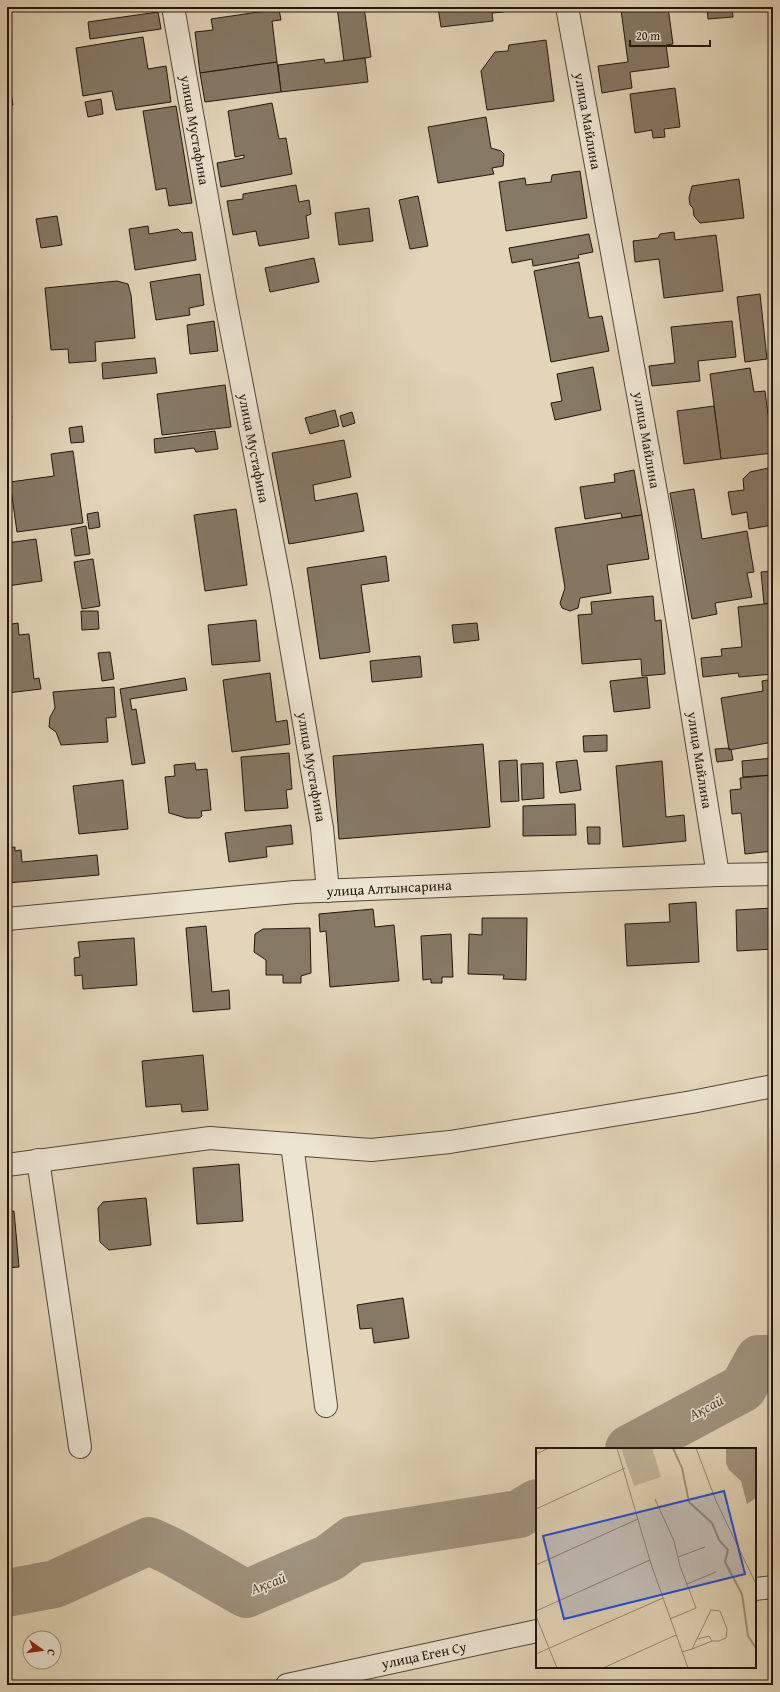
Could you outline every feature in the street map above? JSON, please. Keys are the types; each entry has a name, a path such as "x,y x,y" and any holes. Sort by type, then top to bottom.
{"street":[{"name":"улица Мустафина","path":"173,7 225,298 281,588 322,828 328,891"},
{"name":"улица Майлина","path":"567,7 662,525 718,875"},
{"name":"улица Алтынсарина","path":"7,919 295,892 773,874"},
{"path":"7,1165 210,1138 371,1150 450,1142 692,1102 773,1086"},
{"path":"292,1144 326,1406"},
{"path":"38,1160 80,1447"},
{"path":"756,1589 773,1587"},
{"name":"улица Еген Су","path":"287,1685 536,1631"}],"building":[{"path":"337,7 364,7 371,57 344,61"},
{"path":"438,7 505,7 504,12 492,13 493,21 441,27"},
{"path":"645,7 668,7 673,44 666,45 669,67 630,72 632,88 602,93 598,66 628,62 621,10"},
{"path":"707,7 732,7 733,17 708,19"},
{"path":"279,9 281,20 272,21 277,62 200,73 195,32 213,30 211,19"},
{"path":"158,12 161,29 90,39 88,22"},
{"path":"143,37 148,69 166,66 171,102 116,110 112,91 83,96 76,48"},
{"path":"546,40 554,101 487,110 481,71 495,52 508,51 509,45"},
{"path":"365,58 368,82 281,92 278,65 324,59 325,63"},
{"path":"277,62 281,92 205,102 200,73"},
{"path":"7,70 13,105 7,106"},
{"path":"675,88 680,127 664,129 665,137 653,138 652,130 635,133 630,94"},
{"path":"101,99 103,114 88,117 85,102"},
{"path":"272,103 279,139 286,138 292,174 221,187 217,163 244,158 244,155 235,157 228,111"},
{"path":"176,106 192,203 169,206 166,188 156,190 143,111"},
{"path":"486,117 491,148 501,151 504,154 503,166 492,168 494,174 438,183 428,127"},
{"path":"580,171 587,218 506,231 499,182 525,178 526,185 551,182 552,175"},
{"path":"739,179 744,218 700,223 694,216 693,208 690,205 689,198 692,186"},
{"path":"296,185 299,202 309,200 311,214 306,216 309,238 259,246 256,231 233,235 227,201 243,199 243,194"},
{"path":"418,196 428,246 410,249 399,200"},
{"path":"369,208 373,241 339,245 335,213"},
{"path":"57,216 62,245 41,248 36,219"},
{"path":"148,226 149,234 178,229 182,233 192,232 196,260 135,270 129,229"},
{"path":"674,232 675,240 716,235 723,291 664,298 659,259 635,262 633,241 658,238 660,234"},
{"path":"589,234 593,252 578,255 579,258 533,266 532,259 512,263 509,248"},
{"path":"314,258 319,282 270,292 265,268"},
{"path":"579,262 589,318 602,316 609,351 551,362 534,271"},
{"path":"200,274 204,305 189,308 190,315 156,320 150,282"},
{"path":"117,281 128,284 131,295 135,338 95,342 96,361 69,363 68,349 51,350 45,288"},
{"path":"760,294 767,359 745,362 737,297"},
{"path":"214,321 218,351 190,354 187,325"},
{"path":"732,321 736,357 698,361 700,381 652,386 649,366 675,363 671,327"},
{"path":"155,358 157,373 103,379 102,363"},
{"path":"593,367 601,410 555,420 551,403 562,401 557,374"},
{"path":"750,368 754,392 765,391 768,414 773,413 773,453 721,459 710,374"},
{"path":"225,385 231,427 162,435 157,394"},
{"path":"9,401 12,418 7,418 7,402"},
{"path":"714,406 721,459 684,464 677,411"},
{"path":"335,410 339,426 310,434 305,418"},
{"path":"352,412 355,423 343,427 340,416"},
{"path":"82,426 84,442 71,443 69,428"},
{"path":"215,431 218,449 196,452 194,448 155,453 154,439"},
{"path":"344,440 351,477 313,485 315,501 357,493 364,531 289,544 272,453"},
{"path":"73,451 83,523 17,532 10,482 54,476 51,454"},
{"path":"773,467 773,525 749,529 747,512 732,515 728,492 744,490 743,479 750,472"},
{"path":"634,470 642,515 622,518 621,513 585,519 580,487 615,482 614,474"},
{"path":"694,489 702,539 747,531 754,572 747,573 752,597 715,603 717,614 692,619 670,493"},
{"path":"236,509 247,585 205,591 194,515"},
{"path":"98,512 100,527 89,529 87,514"},
{"path":"642,515 649,559 607,565 611,593 580,598 578,608 570,611 562,608 560,603 565,588 555,528"},
{"path":"86,526 90,554 75,556 71,529"},
{"path":"36,539 42,581 7,586 7,543"},
{"path":"386,556 389,581 361,585 370,652 320,659 307,568"},
{"path":"93,559 100,606 82,609 74,562"},
{"path":"773,571 773,603 764,604 761,572"},
{"path":"653,596 655,621 661,620 665,674 642,676 641,659 582,664 578,615 592,614 591,602"},
{"path":"773,603 773,674 739,677 738,673 703,677 701,658 722,656 721,649 742,647 738,607"},
{"path":"81,611 98,611 99,629 82,630"},
{"path":"256,620 260,661 212,665 208,625"},
{"path":"18,623 19,635 29,634 34,679 39,678 41,689 7,693 7,625"},
{"path":"477,623 479,640 454,643 452,625"},
{"path":"110,652 114,679 102,681 98,653"},
{"path":"420,656 422,677 372,682 370,661"},
{"path":"270,673 276,722 287,720 290,744 232,752 223,680"},
{"path":"647,677 650,708 614,712 610,681"},
{"path":"185,678 187,690 130,699 132,710 136,709 145,763 132,765 120,689"},
{"path":"773,679 773,742 729,750 721,698 763,691 762,681"},
{"path":"114,687 116,717 106,718 108,742 61,745 56,732 49,727 50,717 55,708 53,692"},
{"path":"607,735 607,751 584,752 583,736"},
{"path":"483,744 490,827 339,839 333,756"},
{"path":"729,748 729,750 731,749 733,760 717,762 715,749"},
{"path":"289,753 292,789 286,790 288,808 245,811 241,757"},
{"path":"773,758 773,775 743,777 742,761"},
{"path":"517,760 519,801 501,802 499,761"},
{"path":"577,760 581,790 560,793 556,762"},
{"path":"662,761 666,817 684,815 686,841 623,847 616,766"},
{"path":"195,763 196,770 207,769 211,810 201,811 202,816 199,818 186,818 169,813 165,777 175,776 174,765"},
{"path":"543,763 544,798 522,800 521,764"},
{"path":"773,775 773,851 745,854 741,813 732,814 730,790 741,789 740,778"},
{"path":"123,780 128,829 79,834 73,786"},
{"path":"575,804 576,835 523,836 523,806"},
{"path":"291,825 293,844 266,847 267,857 229,862 225,833"},
{"path":"587,827 600,827 600,844 588,844"},
{"path":"15,847 15,851 21,850 22,862 97,855 99,875 7,883 7,848"},
{"path":"696,902 699,962 627,966 625,924 670,922 669,904"},
{"path":"773,908 773,949 737,951 736,910"},
{"path":"373,909 375,927 394,925 399,981 330,987 326,931 320,932 319,914"},
{"path":"482,918 527,918 526,980 503,979 504,975 468,974 469,934 482,935"},
{"path":"206,926 212,992 229,990 230,1009 193,1012 186,928"},
{"path":"310,928 311,973 301,976 301,983 283,983 283,975 266,975 266,960 254,952 255,934 263,929"},
{"path":"451,934 453,977 442,977 442,983 431,983 431,979 423,980 421,936"},
{"path":"134,938 137,985 83,989 82,975 75,976 74,958 80,957 78,942"},
{"path":"8,953 10,997 7,997"},
{"path":"203,1055 208,1110 182,1112 181,1104 146,1107 142,1061"},
{"path":"239,1164 243,1221 197,1224 193,1168"},
{"path":"146,1198 151,1245 109,1250 100,1242 98,1208 103,1202"},
{"path":"14,1211 19,1267 7,1268 7,1212"},
{"path":"403,1298 409,1338 374,1343 372,1328 360,1329 357,1305"}],"waterway":[{"name":"Ақсай","path":"631,1448 743,1388 759,1359 773,1359"},
{"name":"Ақсай","path":"7,1593 55,1584 149,1541 171,1551 246,1594 329,1558 353,1540 519,1514 536,1504"}]}
